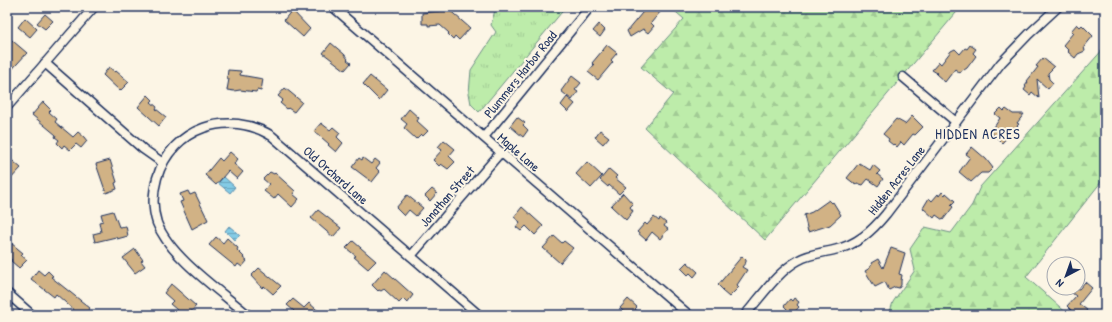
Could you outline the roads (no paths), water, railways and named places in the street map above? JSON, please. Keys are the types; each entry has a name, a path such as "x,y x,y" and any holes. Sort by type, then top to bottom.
{"street":[{"path":"7,107 94,7"},
{"name":"Maple Lane","path":"333,7 689,315"},
{"name":"Plummers Harbor Road","path":"484,137 590,7"},
{"name":"Hidden Acres Lane","path":"745,315 779,275 789,266 800,259 851,245 870,232 886,214 1001,63 1058,7"},
{"path":"45,63 143,149 163,163"},
{"path":"903,77 956,122"},
{"name":"Old Orchard Lane","path":"248,315 182,258 164,236 155,215 155,184 163,163 170,151 179,142 196,131 228,123 243,124 258,129 282,144 479,315"},
{"name":"Jonathan Street","path":"411,256 501,152"},
{"path":"7,294 32,315"}],"water":[{"path":"224,177 235,187 230,193 218,183"},
{"path":"229,226 240,235 235,240 225,231"}],"district":[{"name":"HIDDEN ACRES","path":"978,133"}]}
